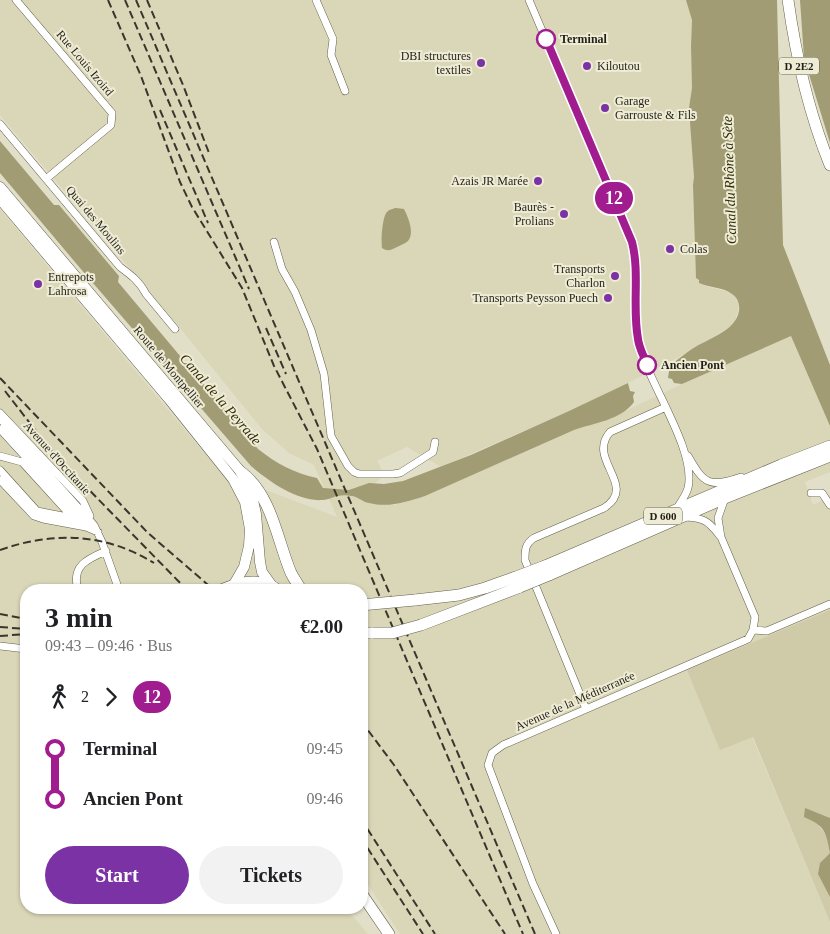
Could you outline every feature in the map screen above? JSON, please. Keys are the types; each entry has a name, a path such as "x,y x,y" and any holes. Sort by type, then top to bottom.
{"main road":[{"name":"D 2E2","path":"788,0 802,83 816,131 830,165"},
{"name":"Route de Montpellier","path":"0,187 241,472 253,500 256,514 262,572 272,584"},
{"name":"Route de Montpellier","path":"0,198 170,399 234,479 245,502 250,530 249,546 244,567 229,584"},
{"name":"D 600","path":"368,633 392,633 421,625 680,514 781,465 829,449"},
{"name":"D 600","path":"680,514 725,498 829,449"},
{"path":"241,472 248,477 268,508 292,574 298,584"},
{"path":"240,584 258,582 264,584"},
{"name":"D 600","path":"368,604 459,594 518,582"},
{"path":"368,903 389,934"}],"street":[{"name":"Rue Louis Izoird","path":"16,0 112,113 111,124 46,179"},
{"path":"316,0 333,39 331,55 345,91"},
{"path":"529,0 632,242 635,256 638,342 682,447 689,476 680,514 708,521 721,537"},
{"name":"Quai des Moulins","path":"0,124 120,267 132,276 174,329"},
{"path":"274,242 282,269 295,292 314,339 324,374 331,436 351,469 359,474 384,475 400,473 433,452 435,442"},
{"path":"586,708 525,560 525,551 528,543 534,538 604,508 612,502 616,495 616,487 602,447 604,439 610,432 666,407"},
{"name":"Avenue d'Occitanie","path":"0,413 83,501 106,551 117,584"},
{"name":"Avenue d'Occitanie","path":"0,418 12,434 92,521"},
{"name":"Avenue d'Occitanie","path":"0,429 74,510 92,521"},
{"path":"682,447 706,481 724,482 781,465"},
{"path":"0,456 22,462 73,518"},
{"path":"0,470 38,511 92,521"},
{"path":"0,480 34,516 86,527 98,532"},
{"path":"811,493 822,494 830,505"},
{"path":"725,498 718,518 721,537 755,617 753,630 767,631 830,604"},
{"path":"76,584 77,572 82,564 106,551"},
{"name":"Avenue de la Méditerranée","path":"556,934 533,884 488,765 492,753 503,745 586,708 748,639 753,630"},
{"path":"0,646 20,648"}],"shaded area":[{"path":"0,0 689,0 692,20 693,185 696,278 699,280 699,283 730,292 735,296 739,306 735,322 679,357 628,383 441,467 407,447 377,461 385,475 357,497 364,502 395,505 425,496 574,430 596,422 602,422 791,336 830,426 830,472 805,482 813,505 825,499 830,510 830,610 687,671 752,737 830,922 830,934 400,934 368,885 368,584 20,584 20,914 351,914 368,934 0,934 0,209 221,473 337,517 314,465 289,453 261,428 180,328 0,115"},
{"path":"830,610 830,818 806,809 827,836 830,853 823,861 819,872 830,898 830,922 753,737 720,750 687,670"}],"water":[{"name":"Canal du Rhône à Sète","path":"686,0 777,0 783,245 830,365 830,426 791,336 682,384 674,383 672,379 668,378 670,365 692,349 727,329 737,318 739,309 739,304 732,294 725,290 699,283 699,280 696,278 694,177 689,108 692,88 692,20"},
{"path":"800,0 830,0 830,143 804,58"},
{"path":"0,141 54,205 59,205 119,276 118,282 258,449 286,467 317,478 323,488 349,490 369,483 384,484 403,481 471,455 628,383 630,391 635,392 633,396 634,402 629,408 615,417 574,430 425,496 397,504 376,504 347,495 313,500 293,494 266,478 251,466 0,173"},
{"path":"396,208 404,209 406,212 411,234 408,241 391,250 386,250 382,248 384,217 388,211"},
{"path":"805,808 830,818 830,853 826,834 816,823 804,817"},
{"path":"830,853 830,897 818,874 820,863"}],"railway":[{"path":"108,0 141,76 180,182 192,207 242,288 274,366 317,449 523,934"},
{"path":"125,0 249,289"},
{"path":"136,0 535,934"},
{"path":"147,0 209,153"},
{"path":"160,110 208,223"},
{"path":"266,328 286,374"},
{"path":"0,378 148,533 207,584"},
{"path":"5,391 53,453 181,584"},
{"path":"0,550 40,540 79,538 117,546 136,553 154,563"},
{"path":"0,614 20,618"},
{"path":"0,627 20,629"},
{"path":"0,636 20,634"},
{"path":"368,730 394,765 505,934"},
{"path":"368,830 435,934"},
{"path":"368,849 423,934"}],"bus line":[{"name":"12","path":"546,39 632,242 635,256 637,335 641,352 647,365"}],"place":[{"name":"Terminal","path":"546,39"},
{"name":"DBI structures textiles","path":"481,63"},
{"name":"Kiloutou","path":"587,66"},
{"name":"Garage Garrouste & Fils","path":"605,108"},
{"name":"Azais JR Marée","path":"538,181"},
{"name":"Baurès - Prolians","path":"564,214"},
{"name":"Colas","path":"670,249"},
{"name":"Transports Charlon","path":"615,276"},
{"name":"Entrepots Lahrosa","path":"38,284"},
{"name":"Transports Peysson Puech","path":"608,298"},
{"name":"Ancien Pont","path":"647,365"}],"water label":[{"name":"Canal de la Peyrade","path":"221,399"}]}
